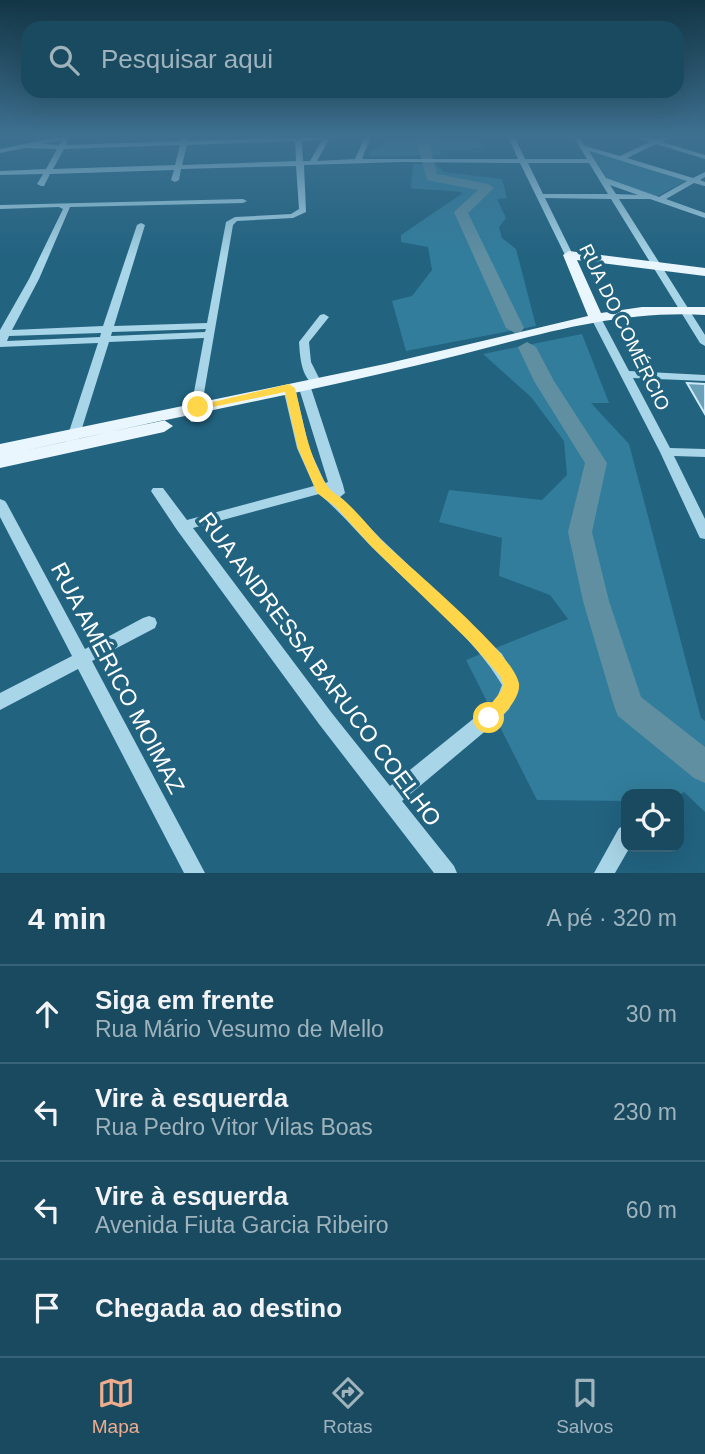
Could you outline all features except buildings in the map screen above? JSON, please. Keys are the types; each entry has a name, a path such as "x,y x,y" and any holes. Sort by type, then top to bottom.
{"main road":[{"path":"569,255 705,272"},
{"name":"RUA DO COMÉRCIO","path":"569,255 597,320"},
{"path":"0,450 72,440 416,367 439,356 597,320 686,309 705,311"},
{"path":"0,462 72,440"}],"street":[{"path":"41,184 44,177"},
{"path":"197,413 228,229 233,219 299,214 305,207 302,177"},
{"name":"RUA DO COMÉRCIO","path":"530,177 569,255"},
{"path":"602,177 705,343"},
{"path":"682,177 705,184"},
{"path":"659,200 700,177"},
{"path":"604,180 705,216"},
{"path":"540,196 649,197"},
{"path":"0,207 243,201"},
{"path":"60,205 67,208 60,227 0,343 210,331"},
{"path":"72,440 141,225"},
{"path":"324,317 304,342 306,362 301,390 308,461 340,504 376,543 496,659 511,684 503,703 489,718 388,800"},
{"name":"RUA DO COMÉRCIO","path":"597,320 666,452 705,534"},
{"path":"3,333 107,335"},
{"path":"625,374 705,378"},
{"path":"666,452 705,453"},
{"path":"182,526 329,488"},
{"name":"RUA ANDRESSA BARUCO COELHO","path":"158,491 388,800 447,873"},
{"name":"RUA AMÉRICO MOIMAZ","path":"0,504 195,873"},
{"path":"0,702 149,623"},
{"path":"604,873 621,844"}],"shaded area":[{"path":"412,177 502,179 507,198 497,199 506,218 499,227 502,238 516,249 536,326 406,351 392,301 412,296 432,270 428,247 401,242 401,235 463,193 411,188"},
{"path":"606,177 676,177 687,180 656,197 608,180"},
{"path":"582,334 609,403 591,403 629,444 701,718 705,721 705,812 684,789 621,789 621,801 537,800 466,660 568,619 550,595 499,576 502,538 439,522 449,490 542,500 567,475 564,441 531,397 483,354"}],"waterway":[{"path":"431,177 488,188 461,212 515,328"},
{"path":"527,347 544,381 596,463 580,532 596,601 629,706 705,767"}],"route":[{"path":"198,407 289,388 303,448 322,490 340,504 505,671 511,684 509,694 489,718"}]}
